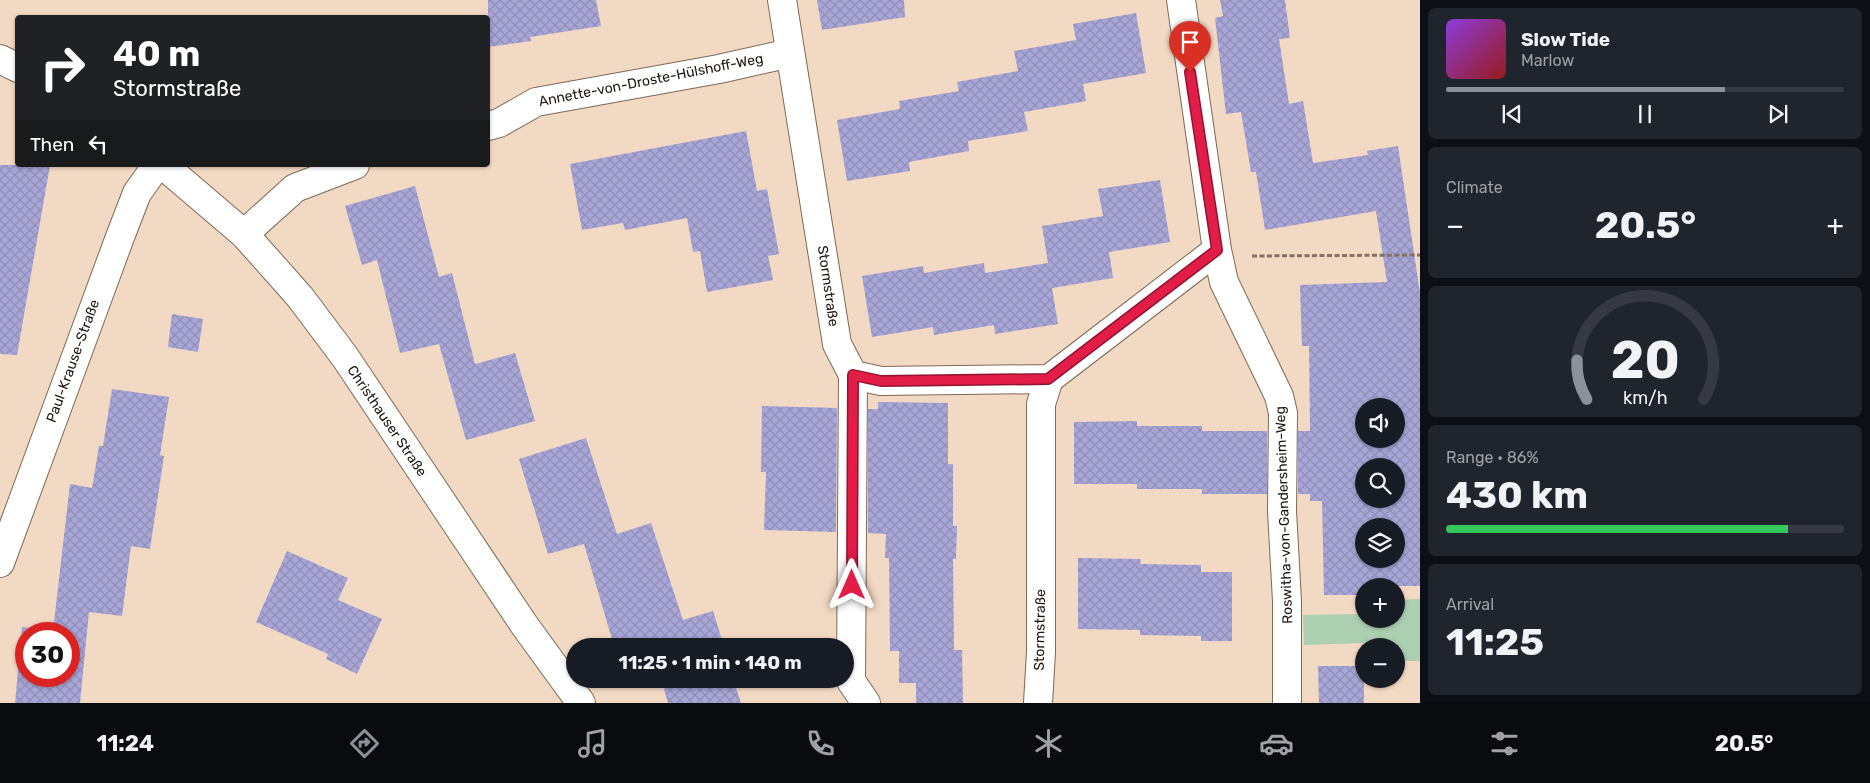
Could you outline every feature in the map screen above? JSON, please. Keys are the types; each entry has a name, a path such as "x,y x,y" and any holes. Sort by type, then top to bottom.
{"street":[{"name":"Stormstraße","path":"782,0 837,344 853,375"},
{"path":"866,703 851,681 853,375 881,381 1048,379 1217,250 1181,0"},
{"name":"Annette-von-Droste-Hülshoff-Weg","path":"490,125 499,123 536,102 684,76 790,53"},
{"path":"0,60 15,67"},
{"name":"Paul-Krause-Straße","path":"0,563 137,192 156,167"},
{"name":"Christhauser Straße","path":"164,167 244,234 300,297 345,357 525,626 581,703"},
{"path":"244,234 295,188 351,167"},
{"name":"Roswitha-von-Gandersheim-Weg","path":"1217,250 1224,282 1279,396 1283,413 1282,511 1287,601 1287,703"},
{"name":"Stormstraße","path":"1038,703 1041,652 1041,404 1048,379"}],"path":[{"path":"1289,256 1420,255"}],"green space":[{"path":"1420,599 1420,661 1405,661 1405,638 1355,638 1355,643 1304,645 1303,615 1355,614 1355,628 1405,628 1405,600"}],"building":[{"path":"488,0 596,0 601,26 530,37 531,41 490,47 490,15 488,15"},
{"path":"817,0 904,0 905,17 822,30"},
{"path":"1220,0 1285,0 1290,38 1279,39 1289,104 1303,101 1313,163 1368,155 1367,151 1398,146 1420,293 1420,586 1405,586 1405,578 1355,578 1355,595 1324,595 1322,501 1310,501 1310,494 1298,494 1298,431 1310,431 1309,346 1302,346 1300,285 1387,282 1376,211 1265,230 1256,172 1251,172 1241,112 1226,114 1215,18 1223,16"},
{"path":"1136,13 1146,73 1083,84 1086,101 1024,112 1028,131 968,141 969,151 909,162 910,171 847,181 837,120 900,109 899,101 959,91 957,82 1018,71 1014,51 1076,40 1073,24"},
{"path":"746,131 757,191 767,189 779,254 768,256 773,280 707,292 700,251 693,252 687,218 625,230 623,223 582,230 570,164"},
{"path":"0,165 50,167 17,355 0,354"},
{"path":"1160,180 1170,242 1109,252 1113,278 1052,288 1058,324 995,334 994,325 934,335 933,327 872,337 862,276 923,266 924,273 984,263 985,273 1048,263 1042,226 1103,216 1098,189"},
{"path":"415,186 439,277 452,273 475,364 515,353 535,421 466,440 439,344 400,353 377,260 362,265 345,206"},
{"path":"172,314 203,319 198,352 168,347"},
{"path":"112,389 169,397 160,455 164,456 150,549 131,546 122,616 89,612 80,703 15,703 16,687 80,687 80,622 54,622 70,484 92,488 99,446 103,446"},
{"path":"878,402 948,403 948,464 953,464 953,526 957,526 956,559 953,559 954,650 962,650 963,703 916,703 916,683 899,683 899,651 890,651 889,558 885,558 886,534 868,533 868,409 878,409"},
{"path":"762,406 837,408 836,532 764,530 766,472 761,472"},
{"path":"1137,421 1137,426 1202,426 1202,431 1267,431 1267,494 1202,494 1202,489 1137,489 1137,484 1074,484 1074,422"},
{"path":"586,438 617,534 651,523 683,620 713,611 721,638 612,638 584,544 548,554 519,459"},
{"path":"287,551 348,578 338,600 382,619 357,674 326,659 328,654 256,622"},
{"path":"1078,558 1140,559 1141,564 1201,565 1201,572 1232,572 1232,641 1201,641 1201,636 1140,635 1140,630 1078,629"},
{"path":"1318,666 1355,666 1355,688 1364,688 1364,703 1319,703"},
{"path":"664,688 736,688 741,703 668,703"}],"route":[{"path":"852,585 853,375 881,381 1048,379 1217,250 1190,72"}]}
